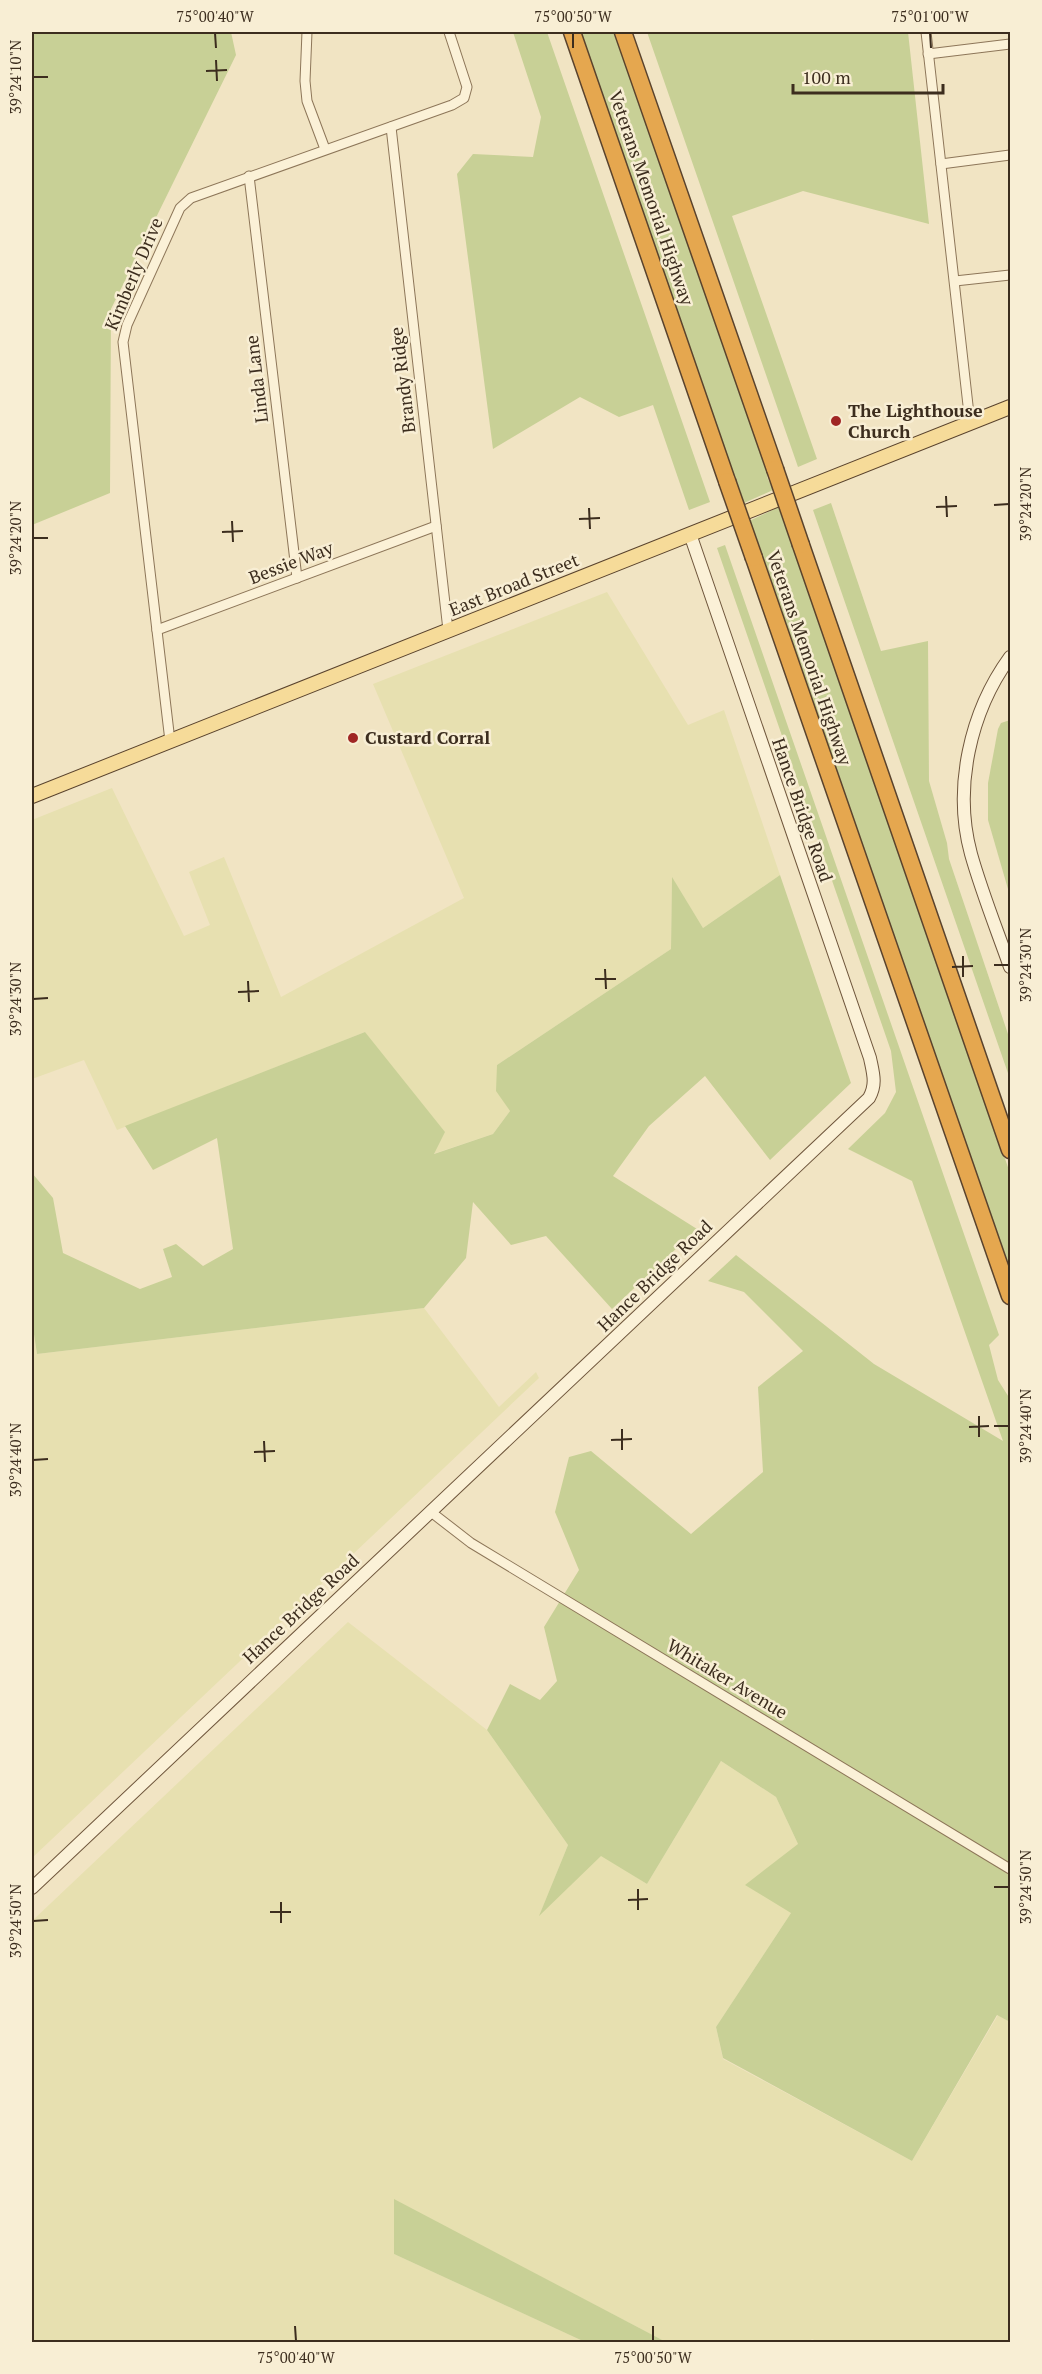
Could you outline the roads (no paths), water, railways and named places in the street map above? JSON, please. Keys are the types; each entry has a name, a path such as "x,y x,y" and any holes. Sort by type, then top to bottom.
{"highway":[{"name":"Veterans Memorial Highway","path":"572,32 1011,1296"},
{"name":"Veterans Memorial Highway","path":"623,32 1011,1150"}],"main road":[{"name":"East Broad Street","path":"32,795 1011,407"}],"street":[{"path":"307,32 305,81 307,101 325,149"},
{"name":"Kimberly Drive","path":"170,741 123,342 127,325 180,208 191,198 452,105 464,98 468,87 449,32"},
{"path":"926,32 970,423"},
{"path":"928,54 1011,44"},
{"name":"Brandy Ridge","path":"390,127 448,630"},
{"path":"941,164 1011,155"},
{"name":"Linda Lane","path":"249,176 297,578"},
{"path":"955,281 1011,275"},
{"name":"Bessie Way","path":"157,630 436,526"},
{"name":"Hance Bridge Road","path":"32,1888 869,1098 873,1090 874,1079 870,1058 690,534"},
{"path":"1010,966 971,854 964,795 969,754 976,724 993,685 1011,657"},
{"name":"Whitaker Avenue","path":"430,1512 471,1543 1011,1869"}],"place":[{"name":"The Lighthouse Church","path":"836,421"},
{"name":"Custard Corral","path":"353,738"}]}
